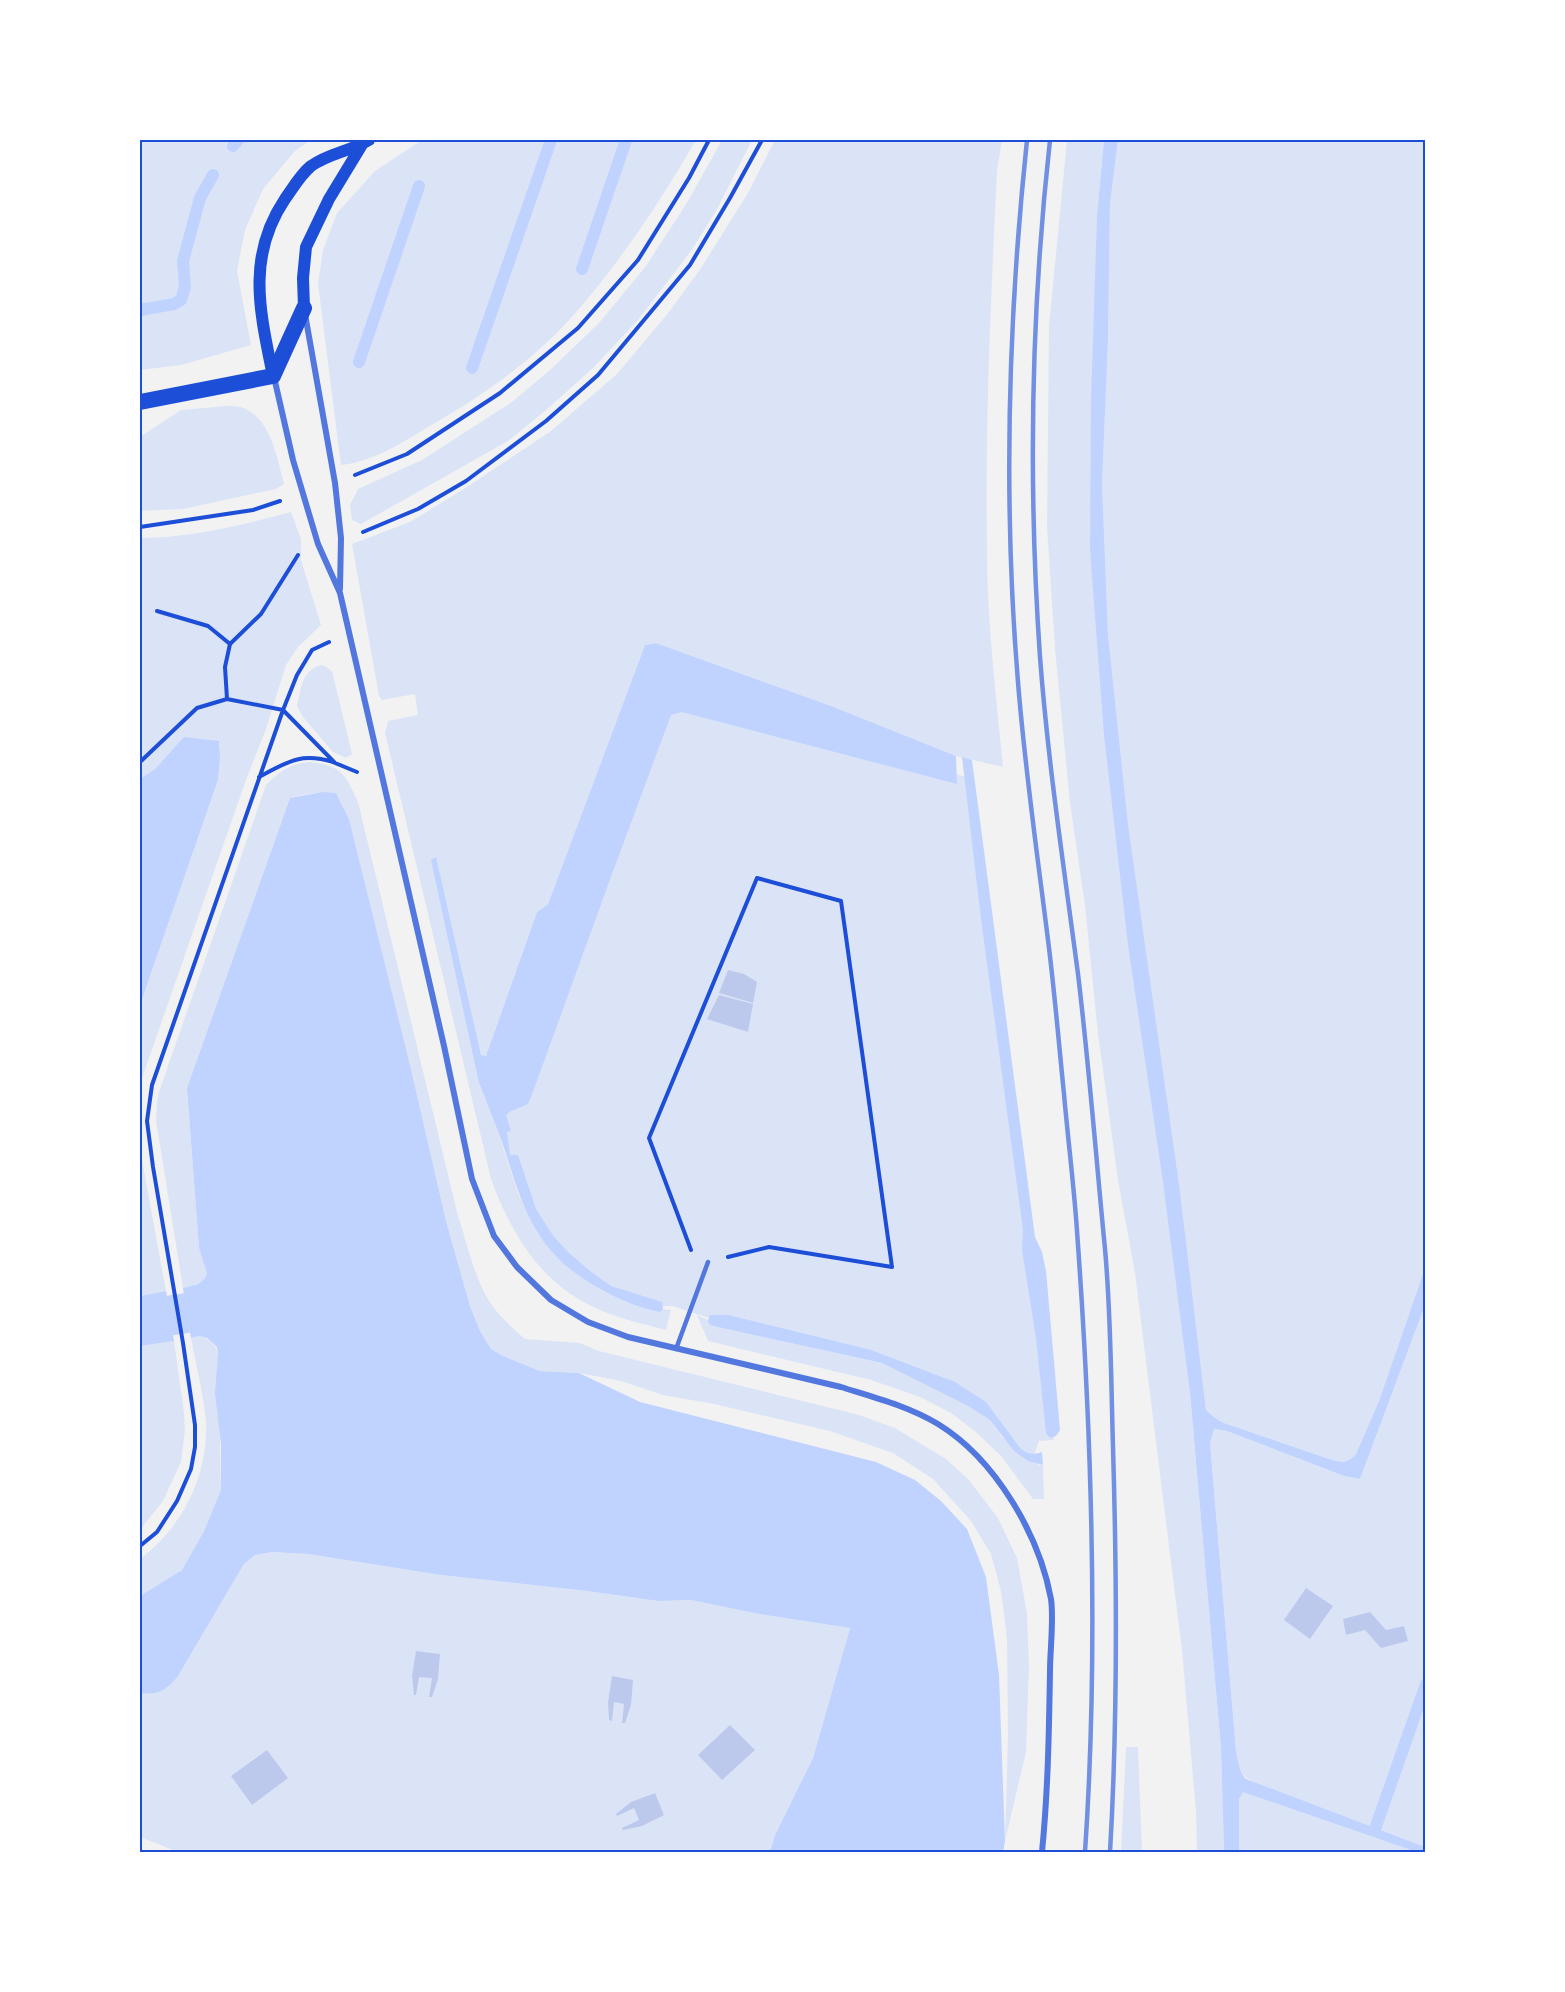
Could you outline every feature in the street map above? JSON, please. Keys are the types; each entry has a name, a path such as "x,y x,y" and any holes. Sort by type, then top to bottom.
{"highway":[{"path":"140,402 273,376 304,308"}],"main road":[{"path":"304,308 303,278 306,247 328,199 366,141"},
{"path":"273,376 260,301 259,271 263,243 278,209 310,167 329,155 366,141"}],"street":[{"path":"304,308 334,483 341,538 340,593"},
{"path":"273,376 293,460 318,544 340,593 444,1046 472,1179 494,1236 517,1267 551,1300 588,1322 628,1337 841,1387 915,1412 939,1425 968,1447 1010,1495 1037,1549 1051,1600 1048,1790 1042,1852"}],"lane":[{"path":"676,1348 708,1262"}],"path":[{"path":"334,483 407,454 500,393 578,328 638,260 689,178 709,140"},
{"path":"341,538 356,536 418,509 466,481 546,421 598,375 690,265 762,140"},
{"path":"140,527 253,510 303,495"},
{"path":"226,699 225,667 230,644 261,614 304,549 318,544"},
{"path":"157,612 208,626 230,644"},
{"path":"140,1546 157,1532 177,1500 191,1469 195,1447 195,1425 183,1343 147,1121 152,1085 297,675 312,650 348,632"},
{"path":"140,762 197,708 226,699 283,710 335,763"},
{"path":"259,778 284,764 308,757 335,763 358,772 380,773"},
{"path":"702,1278 649,1138 758,878 841,901 892,1267 770,1247 708,1262"}],"shaded area":[{"path":"140,140 311,140 295,151 263,189 245,230 237,271 251,345 181,365 140,370"},
{"path":"422,140 696,140 668,187 622,255 555,335 485,392 447,416 386,451 364,460 341,465 318,284 323,250 337,213 375,171"},
{"path":"722,140 752,140 716,211 691,251 638,320 594,367 508,441 361,524 352,520 350,505 358,489 422,460 512,402 550,370 599,323 646,266 688,201"},
{"path":"775,140 1002,140 997,171 988,407 987,576 992,658 1003,767 956,756 831,706 656,643 645,645 548,904 537,912 486,1056 481,1055 479,1047 479,1083 492,1114 518,1193 538,1234 555,1255 587,1281 608,1293 659,1311 671,1310 666,1330 600,1310 579,1300 561,1287 545,1273 519,1238 491,1179 385,733 388,721 418,715 415,694 382,700 379,696 352,544 410,522 467,487 551,431 617,374 669,312 701,268 748,193"},
{"path":"1067,140 1104,140 1097,215 1090,550 1190,1393 1221,1748 1224,1852 1197,1852 1196,1812 1182,1650 1135,1273 1118,1180 1098,1034 1085,906 1070,803 1055,649 1047,527 1049,326"},
{"path":"1118,140 1425,140 1425,1268 1379,1401 1356,1454 1343,1462 1224,1423 1206,1410 1180,1191 1128,824 1108,634 1102,483 1108,342 1110,204"},
{"path":"241,407 251,412 266,429 284,484 276,489 183,509 140,511 140,437 181,410"},
{"path":"291,512 301,539 301,560 321,625 298,647 286,665 266,729 140,1084 140,1005 218,780 220,744 184,738 155,769 140,779 140,538 197,533"},
{"path":"323,665 332,671 352,754 346,758 333,752 303,717 297,706 301,686 307,675 311,670"},
{"path":"664,680 966,777 1042,1325 1054,1440 1039,1441 1033,1458 1015,1449 989,1414 882,1360 709,1318 609,1289 564,1259 519,1192 499,1116"},
{"path":"311,762 330,766 342,773 358,802 457,1212 478,1278 490,1303 498,1313 525,1339 580,1343 599,1351 859,1415 895,1428 946,1459 968,1479 998,1518 1017,1558 1027,1613 1029,1667 1026,1752 1005,1841 1008,1735 1007,1639 1001,1591 991,1554 971,1521 933,1479 893,1453 830,1431 714,1404 663,1395 621,1381 579,1373 540,1371 491,1349 480,1331 470,1306 446,1221 349,819 336,793 290,798 187,1088 199,1248 207,1275 197,1284 183,1288 156,1121 160,1089 266,785 286,769"},
{"path":"140,1149 166,1291 140,1296"},
{"path":"1425,1305 1425,1847 1258,1784 1243,1775 1236,1751 1210,1443 1214,1429 1227,1431 1344,1476 1360,1479"},
{"path":"697,1315 708,1320 713,1326 882,1363 968,1406 990,1420 1003,1438 1039,1465 1043,1465 1044,1499 1033,1499 1001,1456 976,1432 951,1413 920,1397 871,1380 708,1341"},
{"path":"199,1336 211,1342 218,1354 221,1490 204,1531 182,1570 140,1596 140,1559 155,1546 180,1516 190,1499 202,1463 206,1424 191,1338"},
{"path":"174,1341 184,1413 185,1431 181,1462 163,1501 140,1530 140,1346"},
{"path":"272,1552 308,1554 441,1575 657,1601 691,1600 759,1614 850,1628 813,1758 775,1835 770,1852 178,1852 140,1837 140,1693 178,1676 244,1564 255,1555"},
{"path":"1126,1747 1138,1747 1142,1852 1121,1852"},
{"path":"1243,1791 1417,1852 1239,1852 1239,1799"}],"water":[{"path":"1104,140 1118,140 1110,204 1108,342 1102,483 1108,634 1128,824 1180,1191 1206,1410 1224,1423 1329,1459 1340,1462 1349,1460 1356,1454 1379,1401 1425,1268 1425,1305 1360,1479 1344,1476 1227,1431 1214,1429 1210,1443 1237,1759 1246,1779 1425,1847 1425,1852 1417,1852 1243,1792 1239,1799 1239,1852 1224,1852 1221,1748 1190,1393 1163,1182 1128,945 1104,735 1090,550 1091,400 1097,215"},
{"path":"656,643 831,706 956,756 957,784 682,712 671,715 528,1104 506,1115 511,1131 507,1132 510,1155 518,1155 536,1209 554,1237 590,1271 611,1286 662,1302 663,1309 660,1312 618,1298 575,1273 558,1258 534,1227 518,1191 479,1083 431,860 436,857 481,1055 486,1056 537,912 548,904 645,645"},
{"path":"184,737 219,741 218,780 140,1005 140,779 155,769"},
{"path":"962,757 972,760 1035,1237 1042,1252 1046,1271 1060,1430 1056,1436 1050,1438 1046,1433 1036,1338 1022,1250 1023,1230 981,919"},
{"path":"323,792 336,793 349,819 446,1221 470,1306 480,1331 491,1349 540,1371 579,1373 640,1402 876,1462 915,1480 941,1501 967,1529 986,1577 999,1675 1005,1841 1003,1852 770,1852 775,1835 813,1758 850,1628 759,1614 691,1600 658,1601 441,1575 308,1554 272,1552 255,1555 244,1564 178,1676 157,1692 140,1693 140,1596 182,1570 204,1531 221,1490 221,1445 215,1393 217,1347 207,1338 199,1336 191,1338 183,1288 200,1283 207,1274 199,1248 187,1088 290,798"},
{"path":"166,1291 174,1341 140,1346 140,1296"},
{"path":"710,1315 728,1315 871,1350 955,1382 986,1402 1020,1448 1030,1453 1042,1452 1043,1465 1028,1461 1014,1451 990,1420 968,1406 882,1363 713,1326 709,1324"}],"building":[{"path":"728,970 744,974 757,982 753,1003 719,993"},
{"path":"719,995 753,1004 748,1032 707,1019"},
{"path":"1306,1588 1333,1606 1310,1639 1284,1620"},
{"path":"1370,1612 1386,1630 1404,1626 1408,1641 1381,1648 1365,1630 1346,1635 1343,1619"},
{"path":"416,1651 440,1654 438,1679 432,1697 429,1697 432,1678 419,1677 416,1695 414,1695 412,1676"},
{"path":"612,1676 633,1680 631,1705 625,1723 622,1723 624,1704 614,1702 612,1721 609,1720 608,1702"},
{"path":"730,1725 755,1750 722,1780 698,1755"},
{"path":"267,1750 288,1778 252,1805 231,1776"},
{"path":"655,1793 664,1815 642,1826 623,1830 622,1828 639,1820 634,1808 617,1816 616,1814 631,1802"}],"waterway":[{"path":"233,146 238,140"},
{"path":"472,368 551,140"},
{"path":"582,269 626,140"},
{"path":"140,310 174,304 181,300 185,287 183,261 200,198 213,175"},
{"path":"359,362 419,186"},
{"path":"140,1320 240,1305"},
{"path":"1375,1829 1426,1684"}],"railway":[{"path":"1027,140 1015,275 1012,343 1010,546 1021,715 1055,1003 1074,1197 1087,1386 1093,1620 1085,1852"},
{"path":"1050,140 1035,333 1033,462 1036,592 1043,697 1082,1008 1108,1298 1116,1599 1116,1700 1110,1852"}]}
